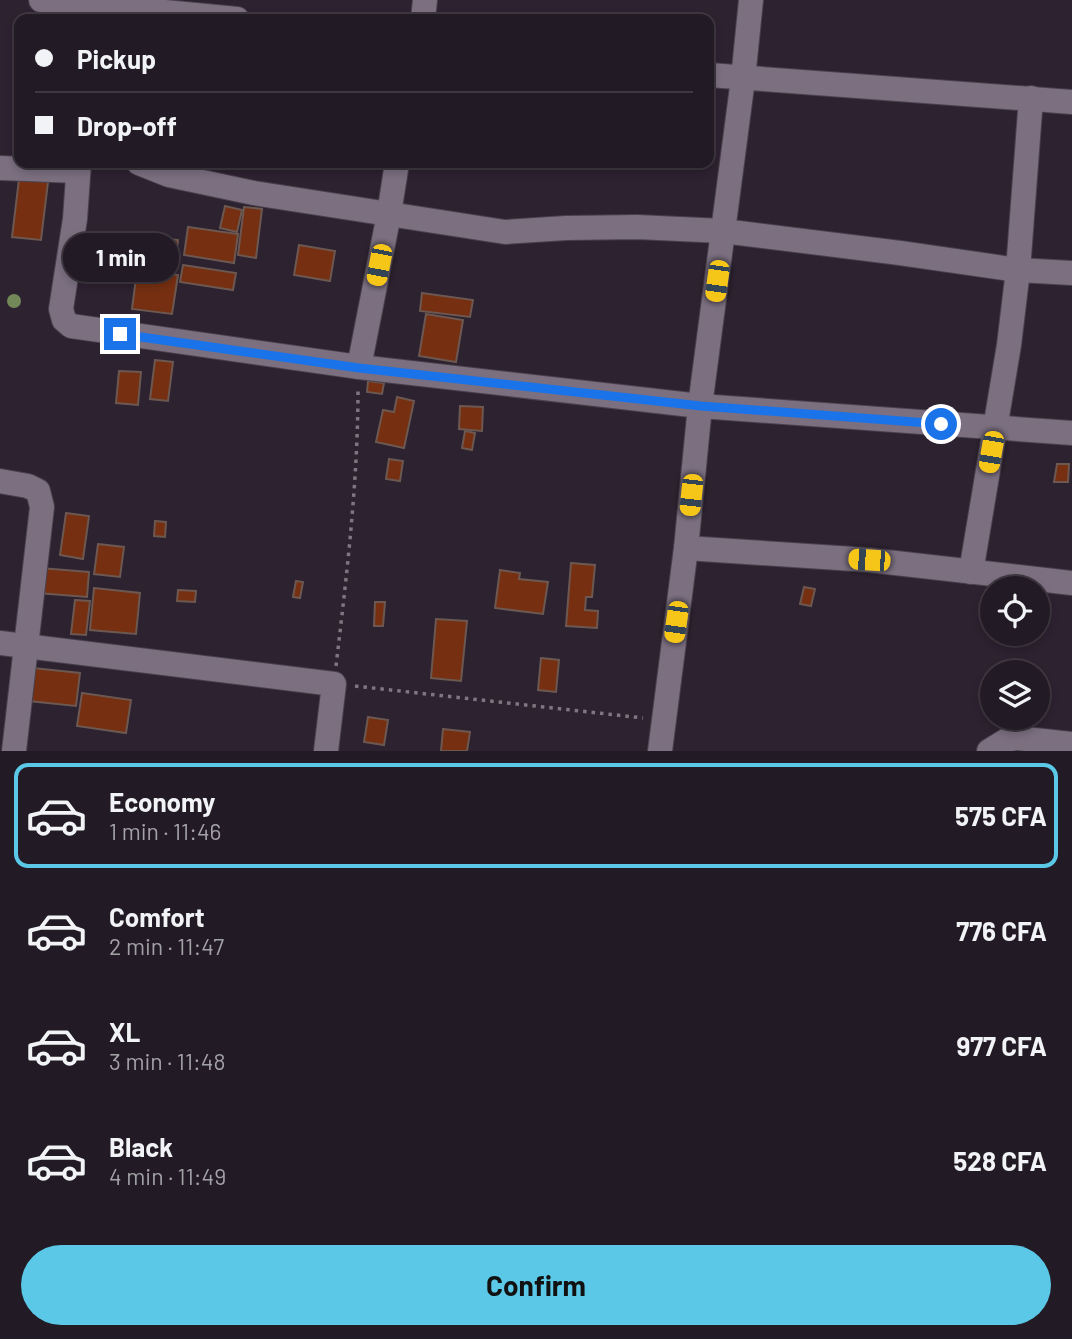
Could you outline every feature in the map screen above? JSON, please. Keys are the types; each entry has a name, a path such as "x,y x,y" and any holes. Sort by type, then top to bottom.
{"street":[{"path":"41,0 102,12 141,14"},
{"path":"660,751 751,0"},
{"path":"714,76 1072,102"},
{"path":"971,572 1009,345 1018,270 1031,98"},
{"path":"79,168 75,219 61,309 64,320 71,327 359,368 701,406 1072,433"},
{"path":"152,168 181,178 254,193 505,232 625,227 723,231 1018,270 1072,273"},
{"path":"359,368 396,168"},
{"path":"0,481 28,485 38,491 42,506 14,751"},
{"path":"685,548 869,560 1072,583"},
{"path":"0,643 334,684 326,751"},
{"path":"989,751 1007,740 1016,738 1072,744"}],"path":[{"path":"359,368 351,540 334,684 663,720"}],"building":[{"path":"19,179 48,182 41,240 12,237"},
{"path":"225,206 242,210 237,232 220,228"},
{"path":"244,207 262,209 256,258 238,255"},
{"path":"188,227 238,234 234,263 184,255"},
{"path":"139,235 178,240 176,257 137,253"},
{"path":"299,245 335,251 330,281 294,275"},
{"path":"73,259 88,261 86,279 71,278"},
{"path":"183,265 236,273 233,290 180,282"},
{"path":"137,270 178,275 172,314 132,309"},
{"path":"422,293 473,300 470,317 420,311"},
{"path":"426,314 463,320 456,362 419,356"},
{"path":"155,360 173,362 168,401 150,399"},
{"path":"119,371 141,372 138,405 116,403"},
{"path":"368,381 384,383 382,394 367,392"},
{"path":"397,397 414,401 404,448 376,442 383,410 394,412"},
{"path":"460,406 483,407 482,431 459,429"},
{"path":"465,431 475,433 472,450 462,448"},
{"path":"389,459 403,461 400,481 386,479"},
{"path":"1057,464 1069,464 1068,482 1054,482"},
{"path":"66,513 89,516 83,559 60,555"},
{"path":"155,521 166,522 165,537 154,536"},
{"path":"98,544 124,547 120,577 94,574"},
{"path":"571,563 595,565 592,597 586,597 585,610 598,611 597,628 566,626"},
{"path":"40,568 89,572 87,597 38,593"},
{"path":"500,570 520,573 519,579 548,582 543,614 495,608"},
{"path":"296,581 303,582 300,598 293,597"},
{"path":"804,587 815,589 811,606 800,604"},
{"path":"94,588 140,593 136,634 90,630"},
{"path":"178,590 196,591 195,602 177,601"},
{"path":"75,600 90,601 86,635 71,634"},
{"path":"375,602 385,602 383,626 374,626"},
{"path":"436,619 467,621 461,681 431,678"},
{"path":"541,658 559,660 556,692 538,690"},
{"path":"33,668 80,673 76,706 29,701"},
{"path":"82,693 131,700 126,733 77,726"},
{"path":"368,717 388,720 384,745 364,742"},
{"path":"443,729 470,732 467,751 441,751"}],"route":[{"path":"120,334 359,368 701,406 941,424"}]}
